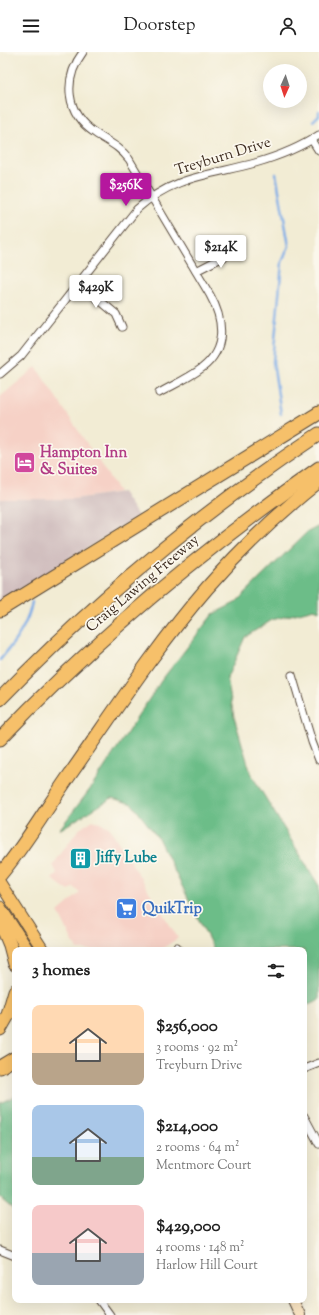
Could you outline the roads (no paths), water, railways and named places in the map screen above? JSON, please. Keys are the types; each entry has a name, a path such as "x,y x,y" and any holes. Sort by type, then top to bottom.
{"highway":[{"path":"0,610 319,412"},
{"name":"Craig Lawing Freeway","path":"0,700 66,634 131,576 190,527 240,489 319,434"},
{"name":"Craig Lawing Freeway","path":"0,739 58,680 155,593 216,542 319,468"},
{"path":"0,875 16,856 59,790 185,614 212,582 251,541 281,512 319,481"},
{"path":"0,921 12,953"},
{"path":"0,1029 8,1015 12,1001"},
{"path":"0,1067 12,1060"}],"main road":[{"path":"0,883 41,947"},
{"path":"0,907 26,947"},
{"path":"294,1303 300,1315"}],"street":[{"path":"83,52 76,61 72,71 70,90 73,107 81,121 87,127 124,152 145,184 151,197 196,271 221,319 218,344 213,357 202,368 159,393"},
{"name":"Treyburn Drive","path":"0,374 21,356 137,209 151,197 171,186 192,178 271,158 312,140 319,135"},
{"path":"312,140 319,151"},
{"path":"196,271 237,250"},
{"path":"79,283 116,314 122,327"},
{"path":"292,675 312,742 319,760"},
{"path":"307,1068 319,1063"},
{"path":"307,1122 319,1144"},
{"path":"0,1250 12,1255"},
{"path":"101,1303 110,1315"}],"waterway":[{"path":"313,121 319,115 319,111"},
{"path":"276,174 289,246 282,262 273,362 281,414"},
{"path":"0,660 24,626 32,602"}],"place":[{"name":"Hampton Inn & Suites","path":"25,462"},
{"name":"Jiffy Lube","path":"81,858"},
{"name":"QuikTrip","path":"127,909"}]}
